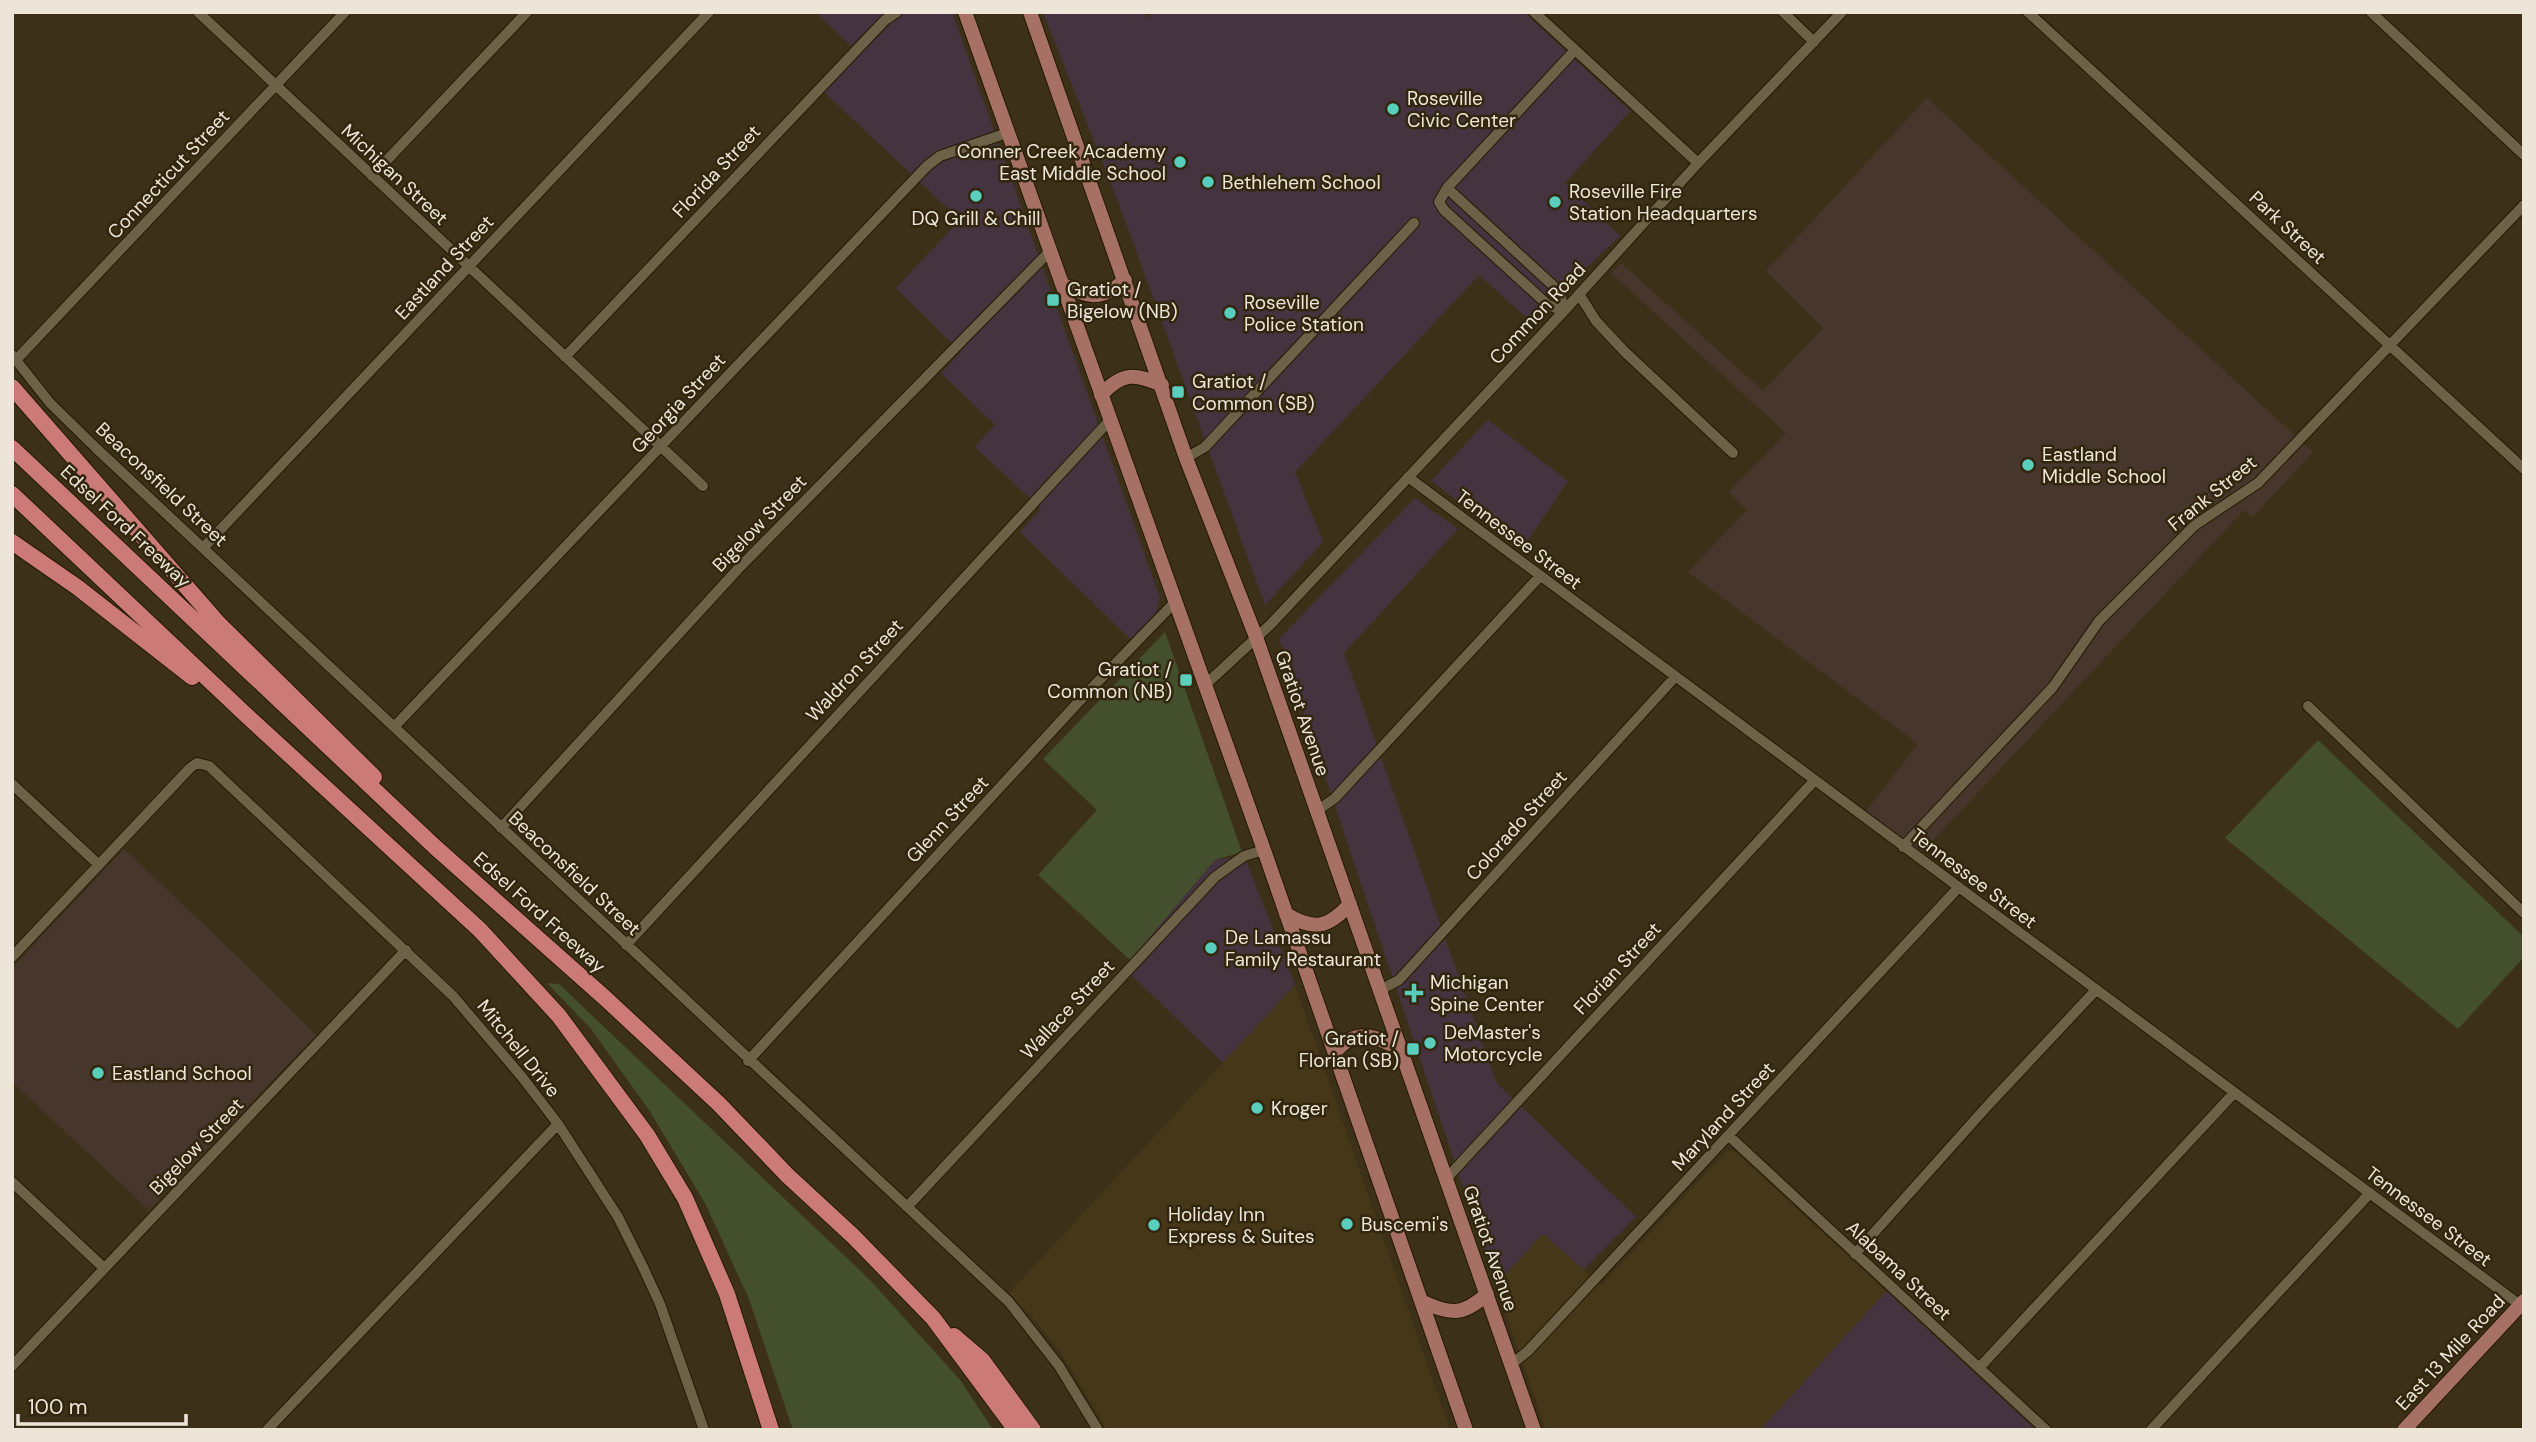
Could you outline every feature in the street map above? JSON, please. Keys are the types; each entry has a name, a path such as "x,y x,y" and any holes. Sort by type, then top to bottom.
{"highway":[{"path":"12,387 218,623 359,760 435,847"},
{"name":"Edsel Ford Freeway","path":"12,448 435,847 606,998 719,1104 786,1174 861,1244 933,1318 1016,1430"},
{"path":"12,494 245,714 480,930 559,1017 647,1135 685,1198 727,1294 771,1430"},
{"path":"12,542 78,587 203,687 245,714"},
{"path":"933,1318 982,1360 1033,1430"}],"main road":[{"path":"965,12 1264,850 1466,1430"},
{"name":"Gratiot Avenue","path":"1030,12 1186,458 1256,637 1534,1430"},
{"path":"1062,284 1076,292 1098,296 1108,293 1125,280"},
{"path":"1101,395 1117,380 1126,377 1148,379 1162,385"},
{"path":"1286,914 1298,921 1321,925 1339,915 1350,904"},
{"path":"1335,1052 1346,1041 1362,1035 1400,1049"},
{"path":"1421,1301 1435,1308 1458,1312 1468,1309 1487,1294"},
{"name":"East 13 Mile Road","path":"2404,1430 2522,1303"}],"street":[{"name":"Michigan Street","path":"198,12 702,486"},
{"name":"Connecticut Street","path":"14,357 345,12"},
{"path":"372,176 527,12"},
{"name":"Eastland Street","path":"204,547 709,12"},
{"name":"Florida Street","path":"565,357 817,89 885,20 897,12"},
{"path":"1534,12 1698,163"},
{"path":"1783,12 1815,41"},
{"name":"Common Road","path":"1204,687 1271,625 1698,163 1842,12"},
{"name":"Park Street","path":"2028,12 2524,469"},
{"path":"2371,12 2524,155"},
{"path":"1564,311 1548,305 1444,210 1439,202 1447,188 1575,50"},
{"name":"Georgia Street","path":"394,727 927,166 940,156 1007,133"},
{"path":"1447,188 1560,292 1564,311"},
{"name":"Frank Street","path":"1903,847 2053,687 2099,621 2195,525 2258,483 2524,205"},
{"path":"1186,458 1205,447 1413,223"},
{"name":"Bigelow Street","path":"501,828 738,569 1050,251"},
{"path":"1579,294 1597,321 1625,352 1733,453"},
{"name":"Beaconsfield Street","path":"14,357 50,403 1009,1302 1059,1366 1098,1430"},
{"name":"Waldron Street","path":"626,945 1109,421"},
{"name":"Tennessee Street","path":"1408,477 2095,991 2522,1303"},
{"path":"1317,811 1335,798 1541,576"},
{"name":"Glenn Street","path":"748,1060 1075,706 1174,603"},
{"name":"Colorado Street","path":"1380,990 1398,980 1675,677"},
{"path":"2308,706 2524,913"},
{"name":"Mitchell Drive","path":"99,865 190,768 202,763 220,775 453,996 558,1124 618,1217 643,1267 660,1304 702,1428"},
{"name":"Florian Street","path":"1446,1179 1814,781"},
{"path":"12,784 99,865 12,957"},
{"name":"Wallace Street","path":"907,1207 1215,877 1244,856 1264,850"},
{"name":"Maryland Street","path":"1511,1364 1528,1351 1958,888"},
{"name":"Bigelow Street","path":"12,1366 406,950"},
{"path":"1855,1254 2095,991"},
{"path":"1979,1368 2234,1093"},
{"path":"267,1430 558,1124"},
{"name":"Alabama Street","path":"1729,1136 2046,1430"},
{"path":"12,1182 104,1268"},
{"path":"2151,1430 2370,1193"}],"shaded area":[{"path":"815,12 952,12 1160,598 1156,613 1132,641 1020,532 1041,509 975,447 995,425 941,373 961,352 896,288 960,220 824,92 860,54"},
{"path":"1043,12 1144,12 1146,19 1153,12 1524,12 1630,111 1565,183 1620,236 1530,321 1479,275 1295,472 1323,542 1265,605 1120,207"},
{"name":"Eastland Middle School","path":"1927,98 2313,452 2253,517 2244,510 1921,853 1866,811 1918,744 1688,572 1747,510 1729,492 1786,433 1611,273 1621,263 1763,391 1823,328 1766,271"},
{"path":"1488,420 1568,481 1522,549 1431,481"},
{"path":"1415,498 1458,529 1344,653 1496,1082 1636,1217 1583,1270 1543,1234 1496,1285 1279,639"},
{"path":"124,849 316,1035 149,1210 12,1082 12,968"},
{"path":"1244,856 1295,985 1223,1063 1123,967 1215,860"},
{"path":"1295,985 1450,1430 1107,1430 1062,1354 1009,1293"},
{"path":"1728,1150 1742,1158 1886,1291 1760,1430 1546,1430 1496,1285 1543,1234 1601,1285"},
{"path":"1886,1291 2036,1430 1760,1430"}],"green space":[{"path":"1165,632 1242,852 1215,860 1130,960 1038,875 1097,810 1043,759"},
{"path":"2318,740 2524,937 2524,957 2458,1029 2225,838"},
{"path":"547,983 559,984 870,1280 961,1381 993,1430 793,1430 749,1299 705,1203 649,1110 591,1029"}],"place":[{"name":"Roseville Civic Center","path":"1393,109"},
{"name":"Conner Creek Academy East Middle School","path":"1180,162"},
{"name":"Bethlehem School","path":"1208,182"},
{"name":"DQ Grill & Chill","path":"976,196"},
{"name":"Roseville Fire Station Headquarters","path":"1555,202"},
{"name":"Gratiot / Bigelow (NB)","path":"1053,300"},
{"name":"Roseville Police Station","path":"1230,313"},
{"name":"Gratiot / Common (SB)","path":"1178,392"},
{"name":"Eastland Middle School","path":"2028,465"},
{"name":"Gratiot / Common (NB)","path":"1186,680"},
{"name":"De Lamassu Family Restaurant","path":"1211,948"},
{"name":"Michigan Spine Center","path":"1414,993"},
{"name":"DeMaster's Motorcycle","path":"1430,1043"},
{"name":"Gratiot / Florian (SB)","path":"1413,1049"},
{"name":"Eastland School","path":"98,1073"},
{"name":"Kroger","path":"1257,1108"},
{"name":"Buscemi's","path":"1347,1224"},
{"name":"Holiday Inn Express & Suites","path":"1154,1225"}]}
